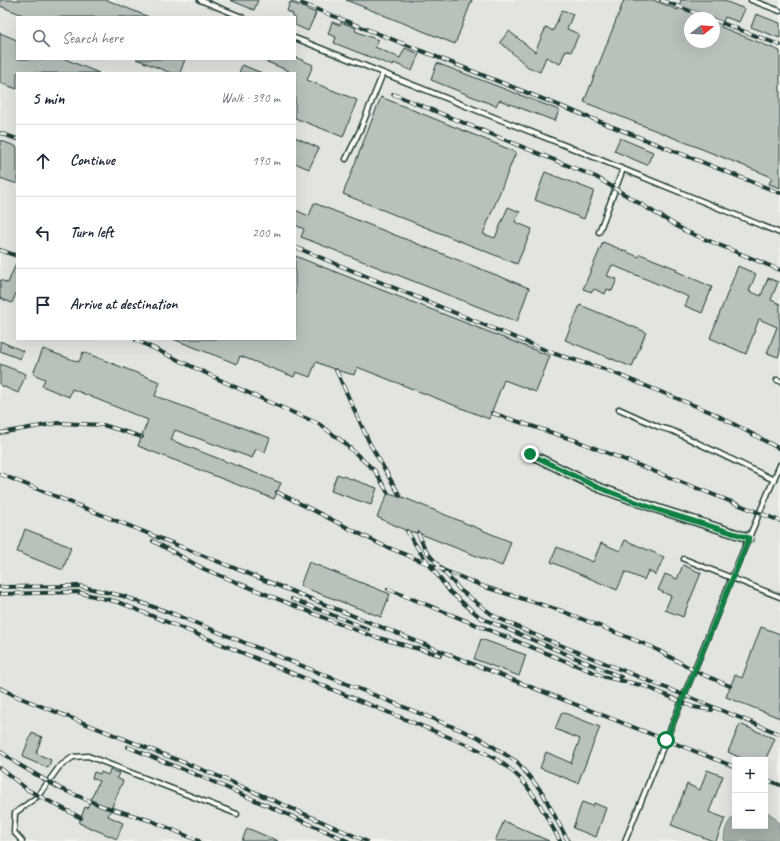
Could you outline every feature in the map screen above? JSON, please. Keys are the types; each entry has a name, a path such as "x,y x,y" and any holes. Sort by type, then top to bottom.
{"street":[{"path":"530,454 597,487 658,510 749,538"}],"lane":[{"path":"200,0 240,16"},
{"path":"751,0 780,11"},
{"path":"296,38 780,233"},
{"path":"346,160 361,128 382,73"},
{"path":"599,232 622,169"},
{"path":"619,409 659,427 673,431 774,480"},
{"path":"625,841 732,577 780,465"},
{"path":"684,558 780,597"},
{"path":"22,841 14,832 15,813 38,796 59,767 73,757 88,756 237,814"}],"shaded area":[{"path":"0,0 780,0 780,841 0,841"},
{"path":"768,813 774,817 778,823 780,841 724,841 726,827 732,819 732,829 768,829"}],"building":[{"path":"0,0 107,0 147,16 25,16 0,6"},
{"path":"230,0 258,0 254,10"},
{"path":"346,0 472,0 455,44"},
{"path":"624,0 653,0 678,10 681,0 722,0 745,9 739,22 725,17 721,27 780,51 780,188 769,184 772,177 584,102"},
{"path":"290,2 316,13 308,31 296,25 296,16 292,16 293,14 287,11"},
{"path":"562,10 573,14 567,29 579,34 571,52 566,50 560,64 546,57 540,72 528,67 500,42 509,31 535,52 546,27 553,31"},
{"path":"756,14 780,23 780,38 751,27"},
{"path":"332,22 340,25 341,22 356,28 355,31 378,40 375,47 400,58 405,48 419,54 412,71 394,63 393,66 334,43 336,37 328,34"},
{"path":"0,33 16,40 16,60 67,60 97,72 16,72 16,89 0,83"},
{"path":"296,57 313,65 307,80 357,100 343,137 296,118 296,72 289,71 262,60 296,60"},
{"path":"138,60 185,60 180,72 168,72"},
{"path":"437,63 559,110 555,121 499,100 496,106 431,80"},
{"path":"242,65 260,72 239,72"},
{"path":"381,97 516,152 483,234 495,238 508,207 520,212 515,222 532,229 517,264 343,194"},
{"path":"296,137 319,148 309,169 296,163"},
{"path":"620,138 653,152 647,165 614,151"},
{"path":"0,140 16,147 16,184 0,178"},
{"path":"545,172 594,191 584,219 535,200"},
{"path":"314,203 529,288 517,322 301,237 304,229 296,225 296,210 309,216"},
{"path":"603,242 639,257 640,254 677,269 676,271 712,287 702,313 685,306 689,297 612,265 607,276 617,279 612,291 607,289 605,294 594,289 592,292 583,289"},
{"path":"296,256 550,356 536,392 504,380 489,419 357,367 354,375 316,362 310,377 296,372 294,377 240,356 237,364 176,340 296,340"},
{"path":"16,263 16,293 12,303 0,298 0,280 8,283"},
{"path":"738,266 756,274 749,291 761,296 768,278 778,282 771,300 780,304 780,352 778,357 767,353 777,327 759,319 746,354 710,338"},
{"path":"580,305 646,332 632,367 565,340"},
{"path":"0,341 23,351 20,359 0,351"},
{"path":"43,349 79,362 83,352 160,382 155,396 270,438 265,452 256,449 252,458 175,430 171,440 281,483 274,499 138,446 148,420 72,389 69,397 42,386 45,379 33,374"},
{"path":"0,364 26,374 18,393 0,385"},
{"path":"337,474 377,488 371,505 331,491"},
{"path":"388,493 400,496 511,542 502,566 418,533 407,531 377,517"},
{"path":"25,529 71,547 63,570 17,552"},
{"path":"625,540 664,557 656,575 648,571 644,580 625,572 617,590 551,562 557,547 593,562 601,543 620,551"},
{"path":"309,562 390,594 381,617 300,586"},
{"path":"683,565 701,573 683,617 665,610 671,596 658,590 665,574 677,579"},
{"path":"761,627 780,634 780,718 726,697 735,675 742,678"},
{"path":"481,639 526,655 519,676 474,659"},
{"path":"562,712 600,727 578,783 540,768 546,752 571,763 580,739 555,729"},
{"path":"740,724 775,739 766,757 739,757 728,752"},
{"path":"32,733 42,737 36,753 51,760 48,768 22,757"},
{"path":"110,770 119,773 117,778 123,781 108,816 123,823 117,839 79,823 85,807 87,808 99,781 92,778 94,772 100,774 101,772 108,775"},
{"path":"707,770 723,776 709,812 725,818 716,841 671,825 687,784 700,790"},
{"path":"582,802 593,806 594,803 606,808 596,837 573,828"},
{"path":"504,821 549,841 495,841"},
{"path":"247,828 278,841 242,841"}],"railway":[{"path":"293,0 780,193"},
{"path":"661,0 693,12"},
{"path":"720,22 780,45"},
{"path":"393,94 596,177 685,231 780,270"},
{"path":"0,133 16,139"},
{"path":"296,247 555,354 604,369 713,413 780,449"},
{"path":"0,250 16,256"},
{"path":"136,340 233,386 319,424 342,441 375,471 388,493"},
{"path":"336,370 370,444 400,496"},
{"path":"492,413 577,441 780,521"},
{"path":"0,433 58,423 103,425 142,437"},
{"path":"0,474 503,676 732,766"},
{"path":"277,492 382,545 485,587 562,611 652,647 697,672 730,686"},
{"path":"407,531 420,552 450,592 481,618 621,677"},
{"path":"418,533 426,551 460,590 494,616 533,634 780,734"},
{"path":"153,541 204,569 337,623 372,636 440,655"},
{"path":"0,587 79,586 123,596 176,615 478,737 517,762 542,792 568,841"},
{"path":"388,589 605,677 645,686 693,707 712,710"},
{"path":"0,594 77,592 118,602 473,747 494,758 515,773 537,800 560,841"},
{"path":"292,599 368,629"},
{"path":"0,688 18,697 213,774 366,841"},
{"path":"128,747 209,780 348,841"},
{"path":"0,751 16,763 61,789 102,806 152,821 199,841"},
{"path":"0,768 28,790 81,818"},
{"path":"768,780 780,785"}],"route":[{"path":"530,454 597,487 658,510 749,538 666,740"}]}
